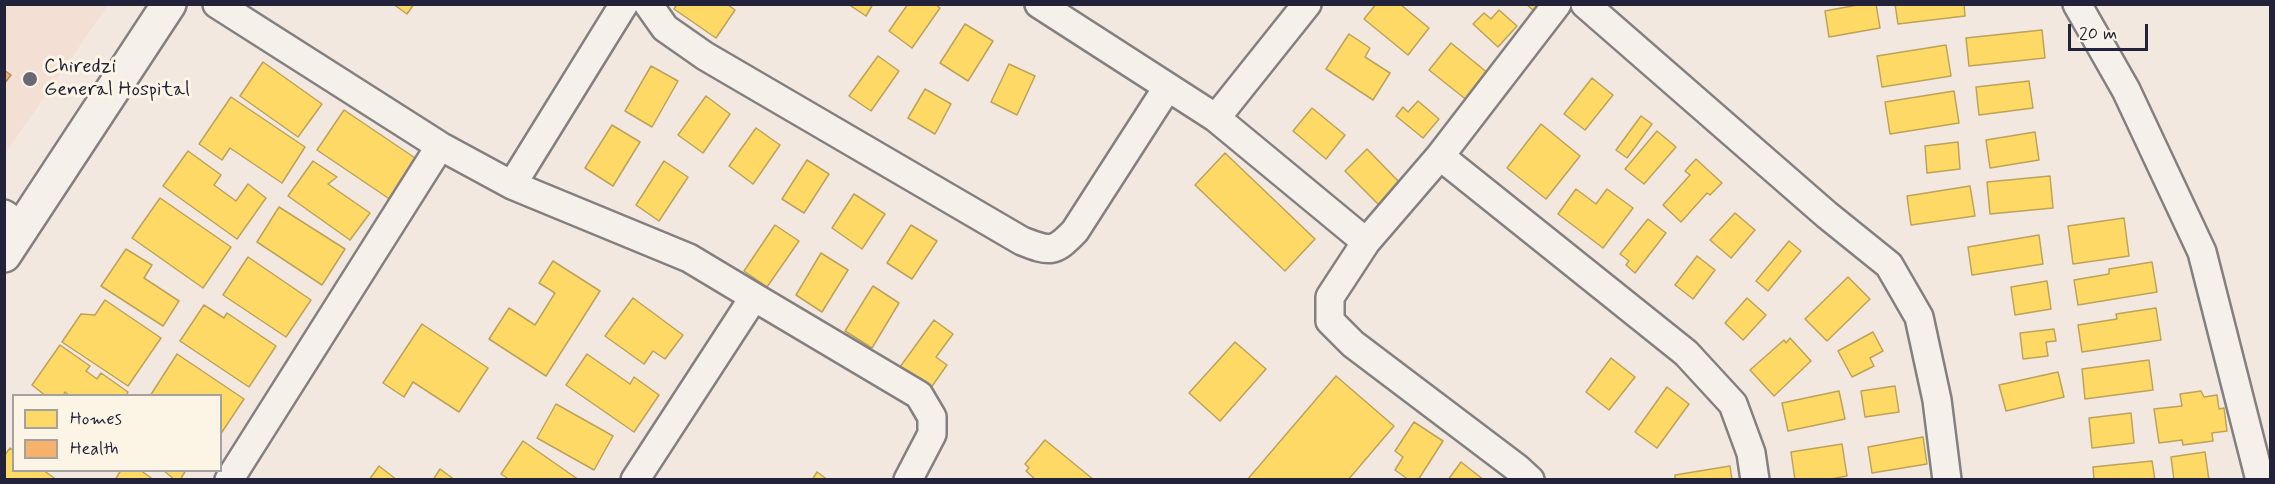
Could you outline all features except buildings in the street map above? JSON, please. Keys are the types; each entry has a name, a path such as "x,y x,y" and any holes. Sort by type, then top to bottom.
{"street":[{"path":"4,255 14,220 170,4"},
{"path":"217,4 440,146 512,184 689,258 919,395 932,417 932,434 908,480"},
{"path":"512,184 624,4"},
{"path":"648,4 664,27 705,56 1022,241 1045,250 1061,245 1075,231 1167,88"},
{"path":"1039,4 1216,118 1366,243"},
{"path":"1216,118 1307,4"},
{"path":"1530,480 1353,344 1330,321 1330,297 1366,243 1440,156 1557,4"},
{"path":"1585,4 1827,215 1889,265 1919,317 1937,400 1947,480"},
{"path":"2077,4 2126,90 2202,252 2260,480"},
{"path":"228,480 440,146"},
{"path":"1440,156 1686,353 1733,404 1751,453 1755,480"},
{"path":"635,480 754,297"}],"shaded area":[{"name":"Chiredzi General Hospital","path":"5,5 108,5 5,154"}],"place":[{"name":"Chiredzi General Hospital","path":"30,79"}]}
